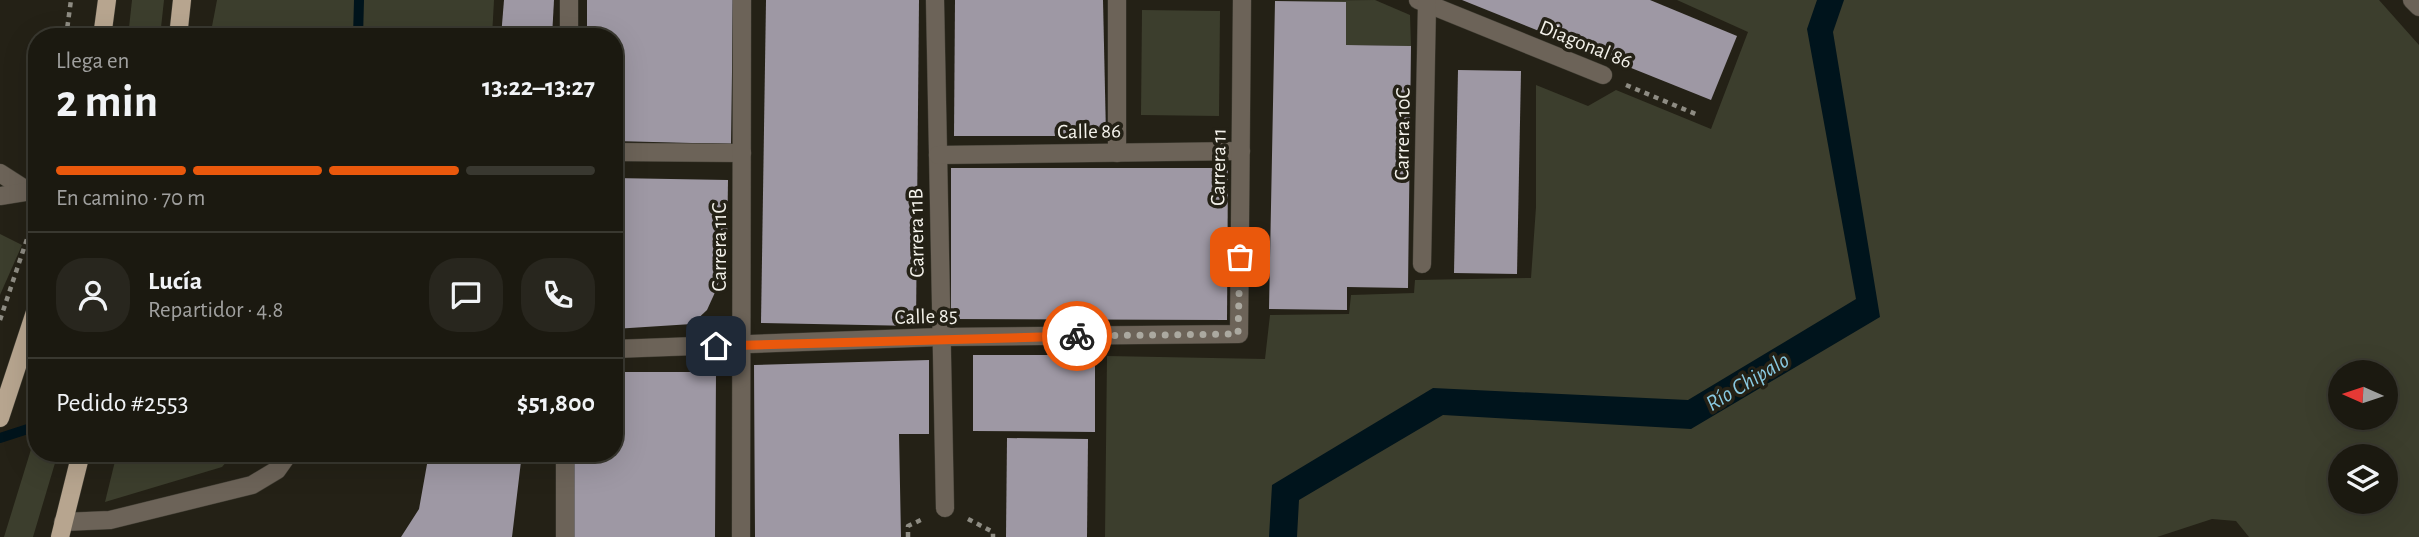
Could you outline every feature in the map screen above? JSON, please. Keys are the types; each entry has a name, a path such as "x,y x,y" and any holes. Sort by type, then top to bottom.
{"main road":[{"path":"103,28 107,0"},
{"path":"179,28 182,0"},
{"path":"0,418 28,335"},
{"path":"63,522 79,462"}],"street":[{"path":"569,0 569,28"},
{"name":"Carrera 11C","path":"741,537 743,0"},
{"name":"Carrera 11B","path":"935,0 940,337 946,508"},
{"path":"1117,0 1117,153"},
{"name":"Carrera 11","path":"1238,334 1241,0"},
{"path":"2412,0 2419,7"},
{"name":"Diagonal 86","path":"1422,2 1603,75"},
{"name":"Carrera 10C","path":"1422,2 1422,264"},
{"name":"Calle 86","path":"938,155 1241,151"},
{"path":"623,152 742,153"},
{"path":"0,173 28,188"},
{"path":"0,196 28,192"},
{"name":"Calle 85","path":"623,349 940,337 1238,334"},
{"path":"63,522 110,520 252,485 277,470 283,462"},
{"path":"565,462 565,537"}],"path":[{"path":"67,28 71,0"},
{"name":"Diagonal 86","path":"1603,75 1698,116"},
{"path":"0,320 28,237"},
{"path":"946,508 993,532 993,537"}],"green space":[{"path":"132,0 164,0 161,28 129,28"},
{"path":"217,0 494,0 492,28 212,28"},
{"path":"1375,0 1410,15 1411,46 1346,45 1345,2 1275,1"},
{"path":"1677,0 2379,0 2419,45 2419,537 2249,537 2236,521 2212,519 2157,537 1105,537 1107,356 1265,359 1270,315 1349,314 1351,295 1414,293 1415,280 1531,278 1536,207 1536,85 1588,106 1616,90 1711,129 1748,32"},
{"path":"1142,10 1220,11 1219,116 1141,115"},
{"path":"0,234 22,245 0,295"},
{"path":"28,459 28,462 55,462 33,537 4,537"},
{"path":"115,462 226,462 222,467 105,502"}],"water":[{"name":"Río Chipalo","path":"1817,0 1844,0 1833,32 1880,317 1691,429 1443,415 1299,500 1297,537 1269,537 1272,485 1433,388 1688,400 1856,299 1807,29"}],"building":[{"path":"504,0 554,0 552,28 502,28"},
{"path":"587,0 733,0 731,144 623,141 623,28 587,28"},
{"path":"766,0 919,0 916,326 761,323"},
{"path":"955,0 1103,0 1106,136 954,136"},
{"path":"1462,0 1650,0 1737,36 1711,100"},
{"path":"1275,1 1346,2 1346,45 1411,46 1408,288 1347,287 1347,310 1269,309"},
{"path":"1458,70 1521,71 1517,274 1454,273"},
{"path":"951,168 1228,168 1227,320 951,319"},
{"path":"623,178 728,180 727,252 717,288 707,310 692,324 623,328"},
{"path":"973,355 1095,355 1095,432 973,431"},
{"path":"929,360 929,434 899,434 901,537 755,537 754,365"},
{"path":"623,372 716,372 715,537 571,537 572,462 623,462"},
{"path":"1007,438 1088,439 1087,537 1006,537"},
{"path":"427,462 521,462 512,537 401,537 419,509"}],"waterway":[{"path":"358,28 359,0"},
{"path":"0,438 28,429"}],"way so far":[{"path":"1077,336 1238,334 1240,257"}],"route":[{"path":"716,346 940,337 1077,336"}]}
